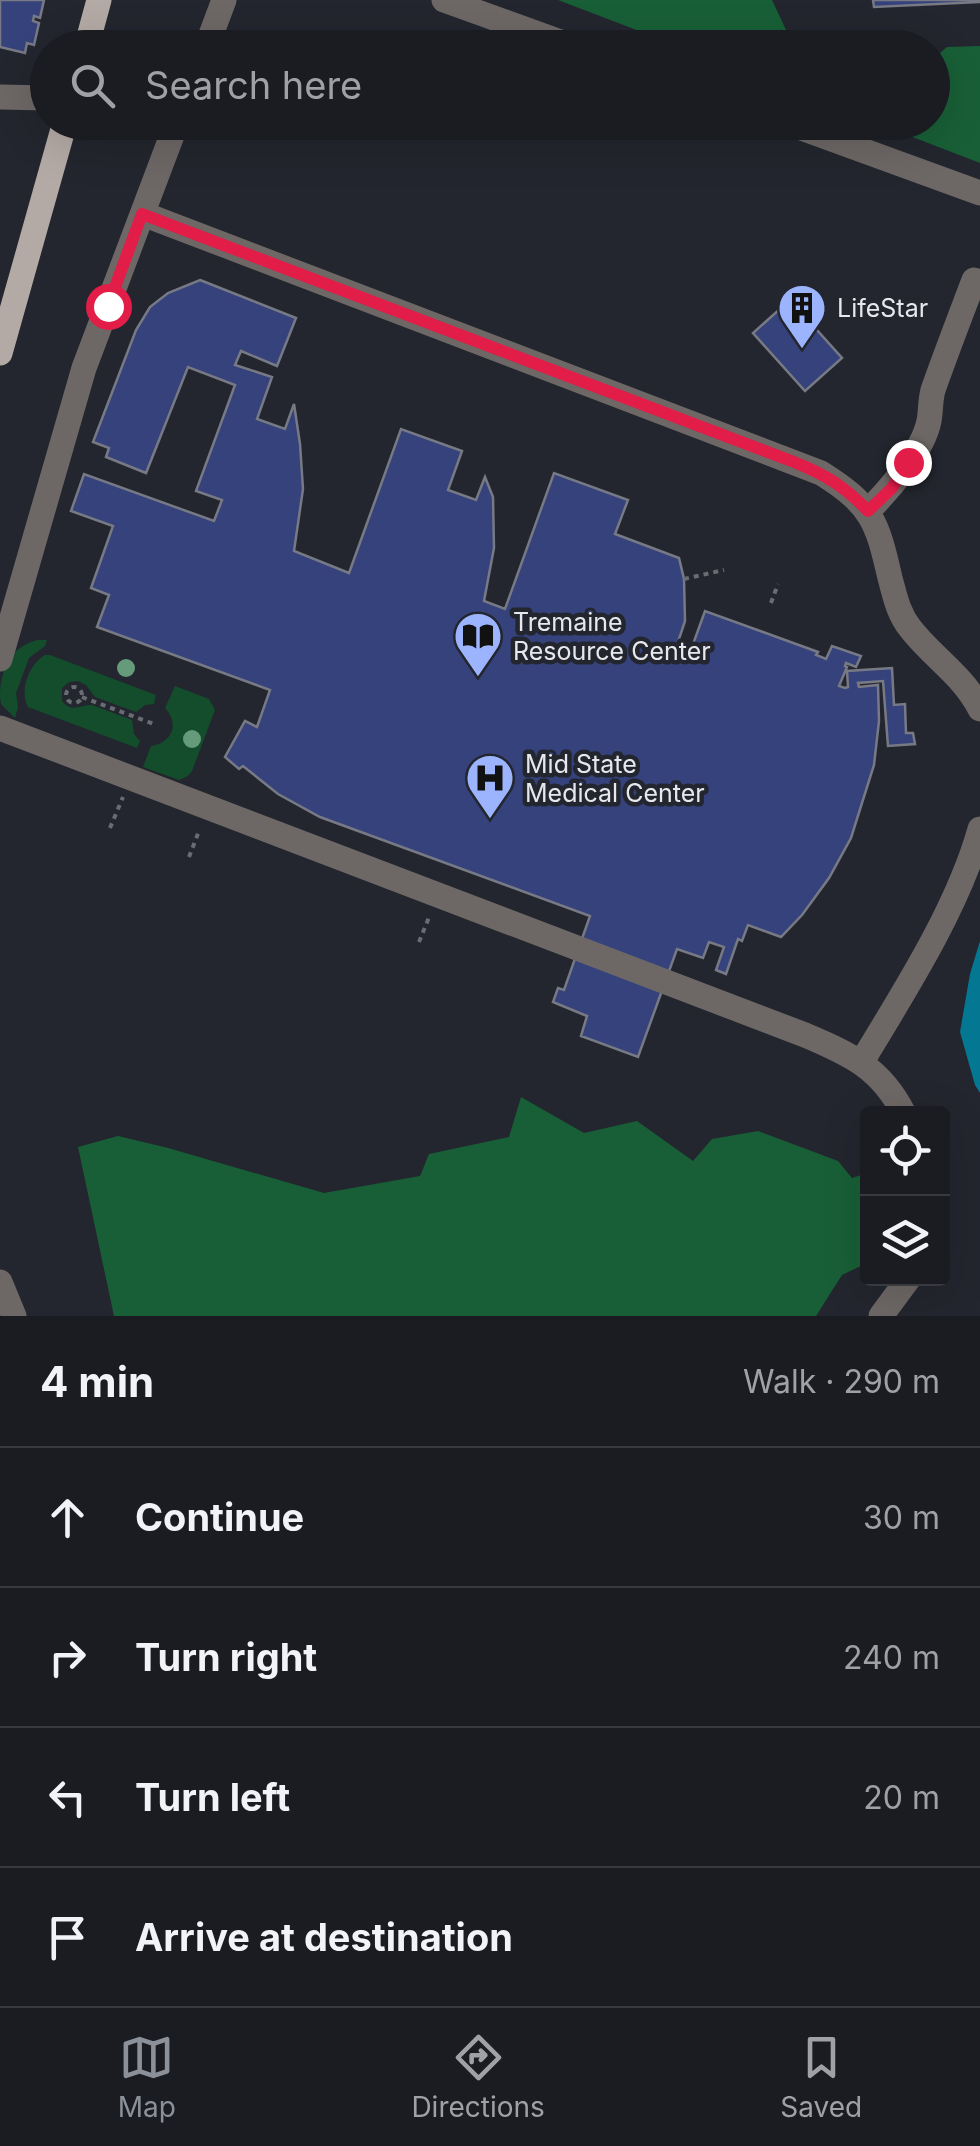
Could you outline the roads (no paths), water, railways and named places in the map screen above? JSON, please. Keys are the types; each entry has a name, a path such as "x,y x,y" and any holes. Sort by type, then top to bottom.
{"main road":[{"path":"91,30 99,0"},
{"path":"0,353 60,140"}],"street":[{"path":"213,30 224,0"},
{"path":"444,0 526,30"},
{"path":"0,97 30,98"},
{"path":"0,659 84,368 170,140"},
{"path":"835,140 980,192"},
{"path":"142,214 808,467 848,489 868,511 878,530 897,605 909,627 954,671 980,709"},
{"path":"868,511 892,488 926,432 931,398 978,276"},
{"path":"0,728 805,1035 861,1063 885,1082 899,1106"},
{"path":"861,1063 931,942 958,888 980,829"},
{"path":"0,1282 14,1316"},
{"path":"881,1316 903,1286"}],"water":[{"path":"980,941 980,1093 960,1032"}],"place":[{"name":"LifeStar","path":"802,350"},
{"name":"Tremaine Resource Center","path":"478,678"},
{"name":"Mid State Medical Center","path":"490,820"}]}
